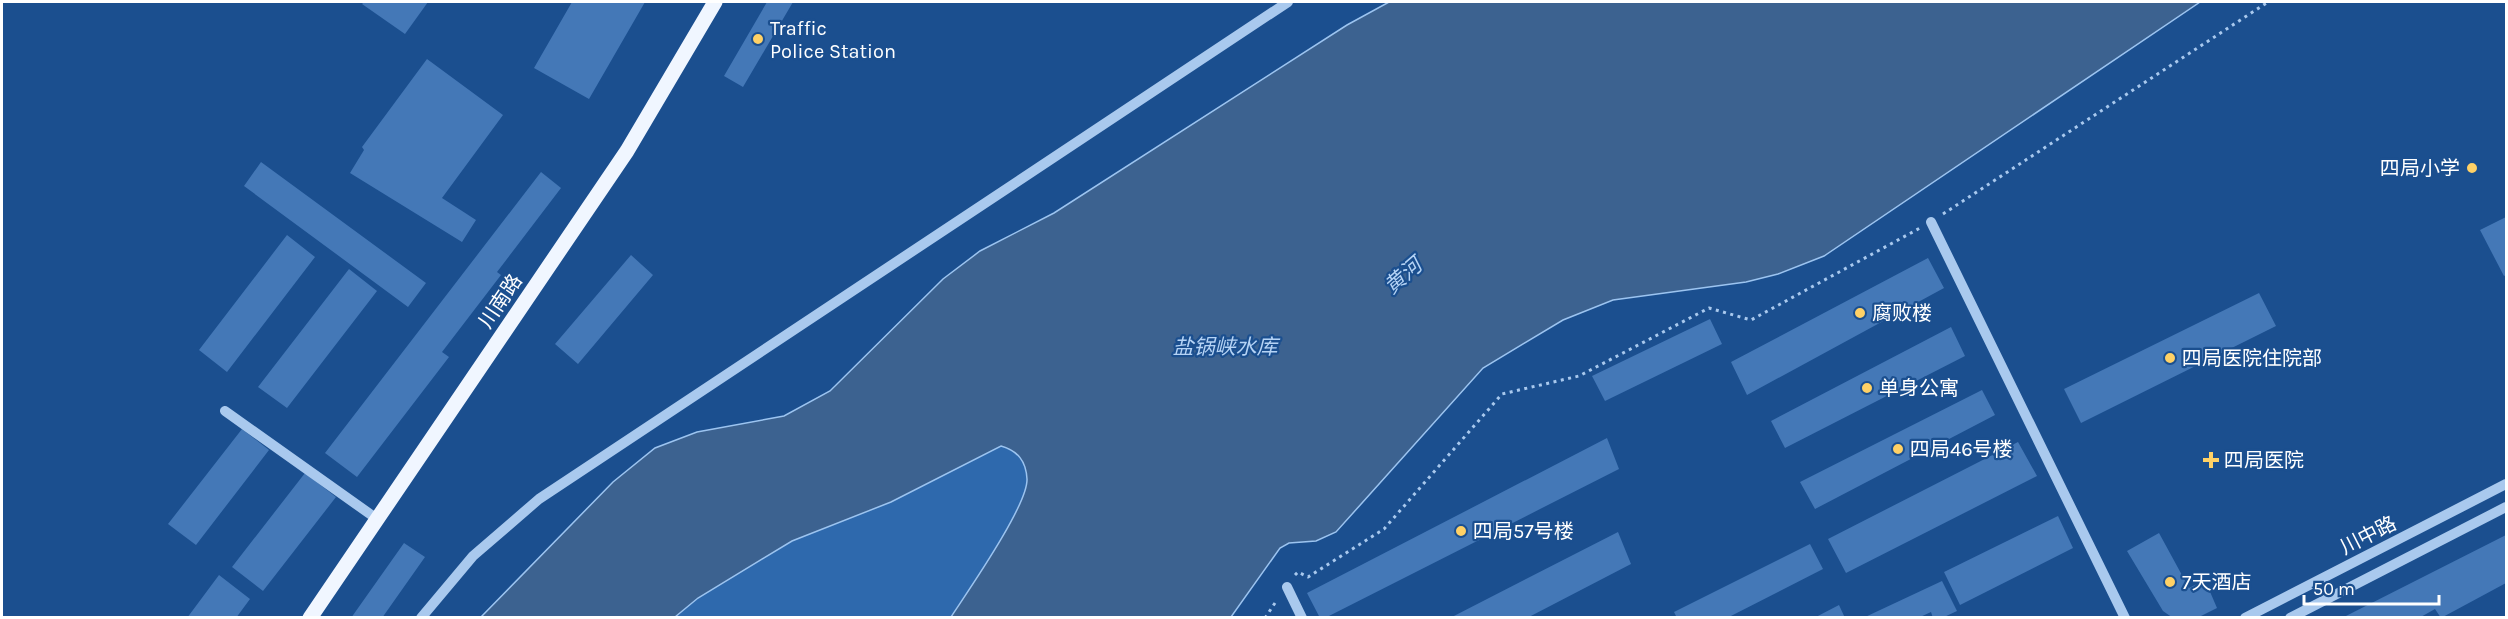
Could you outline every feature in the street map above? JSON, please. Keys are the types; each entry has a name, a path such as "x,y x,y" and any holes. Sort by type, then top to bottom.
{"main road":[{"name":"川南路","path":"310,618 627,151 715,2"}],"street":[{"path":"421,618 473,556 539,498 1288,2"},
{"path":"1931,222 2125,618"},
{"path":"225,411 377,519"},
{"name":"川中路","path":"2245,618 2506,484"},
{"name":"川中路","path":"2290,618 2506,507"},
{"path":"1287,586 1302,618"}],"path":[{"path":"1265,618 1298,572 1308,577 1384,529 1502,394 1579,376 1709,308 1751,320 1931,222 2268,2"}],"shaded area":[{"path":"1001,446 1012,451 1023,462 1027,479 1025,491 996,548 951,617 675,618 698,598 792,541 891,502"}],"water":[{"name":"盐锅峡水库","path":"1389,2 2200,2 1824,256 1778,274 1746,282 1613,300 1563,320 1483,368 1336,532 1316,541 1289,543 1280,548 1231,617 951,617 996,548 1025,491 1027,479 1023,462 1012,451 1001,446 891,502 792,541 698,598 675,617 481,617 613,482 655,448 697,432 784,416 830,391 943,279 980,251 1054,213 1347,25"}],"building":[{"path":"364,2 428,2 405,34 362,4"},
{"path":"572,2 645,2 589,99 534,68"},
{"name":"Traffic Police Station","path":"767,2 793,2 743,87 724,76"},
{"path":"427,59 503,115 442,198 476,220 462,242 350,173 364,150 362,147"},
{"path":"261,162 426,283 408,307 244,186"},
{"path":"541,172 561,188 497,272 501,275 442,352 449,357 357,477 325,453"},
{"path":"2506,217 2506,275 2504,276 2480,230"},
{"path":"287,235 315,257 227,372 199,350"},
{"path":"631,255 653,275 578,364 555,344"},
{"name":"腐败楼","path":"1928,258 1944,288 1747,395 1731,362"},
{"path":"349,269 377,291 287,408 258,387"},
{"name":"四局医院住院部","path":"2259,293 2276,326 2081,423 2064,389"},
{"path":"1710,319 1722,344 1605,401 1592,376"},
{"name":"单身公寓","path":"1951,327 1965,356 1785,448 1771,421"},
{"name":"四局46号楼","path":"1982,390 1995,415 1815,509 1800,482"},
{"path":"242,429 269,450 196,545 168,524"},
{"name":"四局57号楼","path":"1607,438 1619,469 1325,618 1320,618 1307,593"},
{"path":"2018,442 2037,476 1846,573 1828,539"},
{"path":"305,473 336,497 263,591 232,567"},
{"path":"2058,516 2073,548 1960,605 1944,572"},
{"path":"1618,532 1631,564 1527,618 1450,618"},
{"path":"2159,533 2189,588 2205,580 2217,608 2197,618 2173,618 2163,611 2127,551"},
{"path":"2506,535 2506,583 2441,618 2435,609 2419,618 2342,618"},
{"path":"404,543 425,557 382,618 351,618"},
{"path":"1810,544 1823,569 1727,618 1677,618 1674,612"},
{"path":"219,575 250,599 236,618 187,618"},
{"path":"1942,581 1957,611 1942,618 1933,618 1931,612 1918,618 1863,618"},
{"path":"1839,605 1845,618 1814,618"}],"place":[{"name":"Traffic Police Station","path":"758,39"},
{"name":"四局小学","path":"2472,168"},
{"name":"腐败楼","path":"1860,313"},
{"name":"四局医院住院部","path":"2170,358"},
{"name":"单身公寓","path":"1867,388"},
{"name":"四局46号楼","path":"1898,449"},
{"name":"四局医院","path":"2211,460"},
{"name":"四局57号楼","path":"1461,531"},
{"name":"7天酒店","path":"2170,582"}],"water label":[{"name":"黄河","path":"1403,276"}]}
